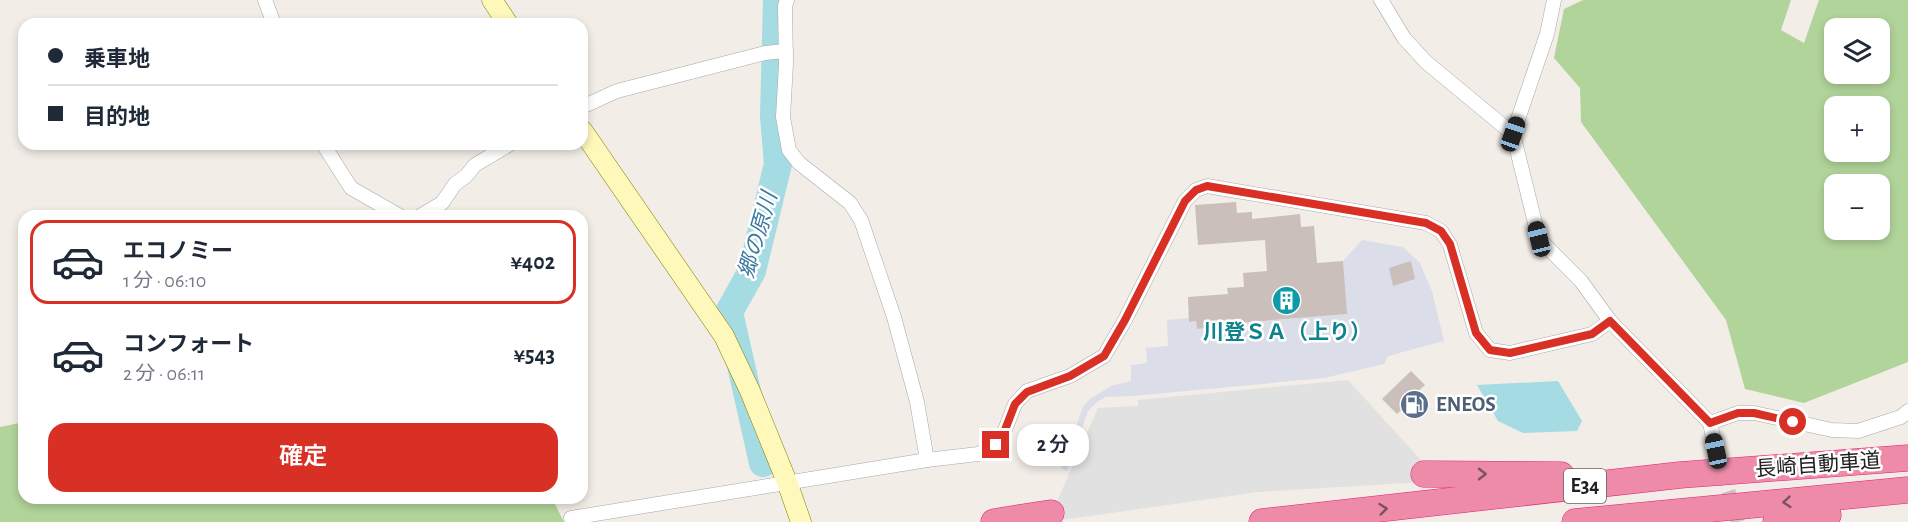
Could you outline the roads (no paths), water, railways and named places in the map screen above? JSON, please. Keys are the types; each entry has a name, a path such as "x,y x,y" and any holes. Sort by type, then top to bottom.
{"highway":[{"name":"長崎自動車道","path":"1262,522 1680,475 1908,458"},
{"path":"1424,474 1680,475"},
{"name":"長崎自動車道","path":"1575,522 1908,490"},
{"path":"1776,522 1908,502"},
{"path":"994,522 1051,513"}],"street":[{"path":"265,0 272,18"},
{"path":"492,0 504,18"},
{"path":"787,0 783,117 789,150 799,163 850,203 861,220 894,317 917,402 927,460"},
{"path":"1381,0 1404,39 1426,62 1513,134"},
{"path":"1554,0 1547,34 1513,134 1539,239 1581,281 1610,321 1710,423 1716,451"},
{"path":"588,104 617,91 765,53 786,51"},
{"path":"588,139 724,336 750,391 801,522"},
{"path":"326,150 351,188 390,210"},
{"path":"430,210 442,203 455,184 475,165 500,150"},
{"path":"571,518 787,482 978,454 996,445 1003,435 1015,404 1027,392 1070,376 1104,356 1125,320 1185,201 1196,190 1207,186 1426,223 1441,231 1450,244 1476,333 1490,350 1510,353 1592,334 1610,321"},
{"path":"1710,423 1738,413 1754,413 1832,430 1858,430 1900,417 1908,411"}],"water":[{"path":"1558,381 1582,421 1577,431 1523,433 1498,421 1477,385"}],"waterway":[{"name":"郷の原川","path":"763,463 729,312 752,271 778,164 774,116 777,0"}],"tunnel":[{"path":"1716,451 1738,522"}],"place":[{"name":"川登ＳＡ（上り）","path":"1287,301"},
{"name":"ENEOS","path":"1415,404"}]}
